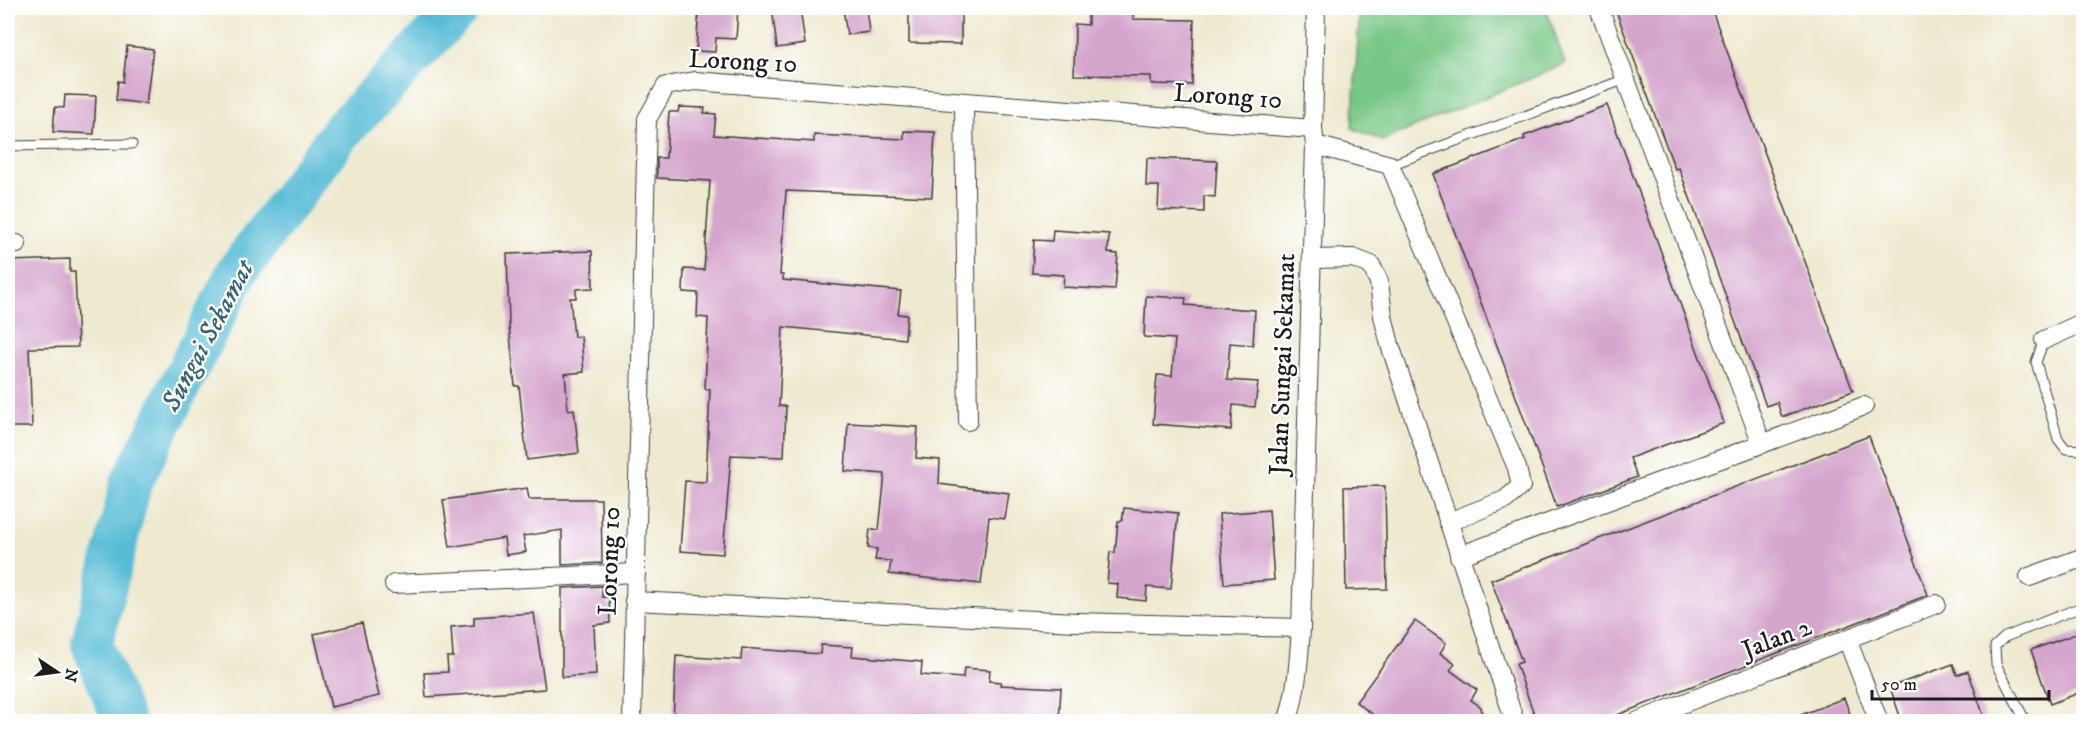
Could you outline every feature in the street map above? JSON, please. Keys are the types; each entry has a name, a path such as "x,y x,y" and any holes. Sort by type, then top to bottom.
{"street":[{"name":"Jalan Sungai Sekamat","path":"1287,722 1299,661 1301,628 1312,259 1316,8"},
{"path":"1599,8 1762,444"},
{"name":"Lorong 10","path":"632,722 647,119 666,86 695,81 964,103 1314,137 1390,165"},
{"path":"964,103 968,421"},
{"path":"1390,165 1517,468 1521,486 1505,500 1448,522"},
{"path":"1312,259 1353,258 1371,265 1379,282 1383,316 1390,345 1515,722"},
{"path":"2044,340 2084,322"},
{"path":"1460,556 1864,406"},
{"path":"2028,577 2084,556"},
{"path":"394,584 636,573"},
{"path":"634,601 1077,622 1301,628"},
{"name":"Jalan 2","path":"1636,722 1935,604"},
{"path":"1847,639 1879,722"}],"lane":[{"path":"1390,165 1626,79"},
{"path":"8,146 132,144"},
{"path":"2044,340 2036,362 2058,439 2066,449 2084,450"},
{"path":"2026,722 1996,664 1995,646 2005,637 2084,606"}],"green space":[{"path":"1360,8 1546,8 1565,64 1382,141 1352,128"}],"building":[{"path":"699,8 738,8 736,39 716,38 715,52 696,51"},
{"path":"772,8 800,8 805,44 777,48"},
{"path":"843,8 866,8 869,32 847,35"},
{"path":"909,8 961,8 961,44 909,43"},
{"path":"1088,8 1133,8 1133,19 1194,20 1192,85 1151,84 1151,76 1074,75 1075,24 1088,25"},
{"path":"1615,8 1711,8 1853,391 1782,417 1777,402 1766,406 1679,168 1675,169"},
{"path":"127,46 153,49 146,104 116,100 118,81 123,82"},
{"path":"65,95 96,96 94,134 53,132 55,107 64,108"},
{"path":"1607,105 1724,423 1630,458 1637,477 1557,507 1433,174"},
{"path":"679,107 705,108 704,113 716,114 714,135 814,142 814,135 904,139 904,131 935,132 932,197 786,191 780,275 783,275 783,280 901,291 898,314 907,315 905,339 783,327 779,406 786,406 784,457 731,455 723,554 680,551 685,481 706,482 710,389 705,389 708,318 697,317 698,293 683,292 684,269 704,270 710,181 657,178 657,158 666,158 669,112 678,112"},
{"path":"1147,158 1217,161 1215,197 1204,196 1204,212 1158,210 1159,186 1146,186"},
{"path":"1053,230 1109,234 1108,253 1118,254 1115,290 1063,287 1064,275 1032,273 1034,240 1052,241"},
{"path":"592,251 593,288 576,289 576,298 570,298 574,337 581,336 584,372 565,374 568,410 574,409 579,453 527,460 519,386 515,386 509,325 507,254"},
{"path":"70,259 70,272 75,272 78,347 29,348 32,427 8,427 8,261"},
{"path":"1146,296 1186,298 1185,305 1255,310 1253,345 1230,343 1227,380 1258,382 1255,407 1233,405 1231,430 1153,424 1157,375 1172,376 1175,339 1144,337"},
{"path":"848,423 918,427 916,458 940,460 939,484 1009,493 1005,519 989,517 981,584 889,574 891,561 875,560 877,549 868,548 870,529 879,530 885,474 845,471"},
{"path":"1869,436 1928,595 1599,722 1537,722 1516,664 1522,662 1491,580"},
{"path":"1385,486 1387,589 1346,590 1344,487"},
{"path":"527,488 529,499 601,499 602,563 562,565 562,530 523,536 526,552 506,555 504,538 450,547 443,500"},
{"path":"1124,508 1178,513 1171,589 1147,587 1146,601 1117,598 1118,584 1107,583 1110,552 1115,553 1118,521 1122,521"},
{"path":"1269,510 1274,580 1224,584 1219,514"},
{"path":"602,586 602,597 609,597 610,623 594,625 596,675 562,677 562,588"},
{"path":"534,613 545,689 426,697 424,673 448,672 447,657 453,657 451,627 474,625 474,617"},
{"path":"1415,621 1446,643 1440,653 1455,664 1450,670 1477,690 1471,700 1481,707 1484,722 1383,722 1356,702"},
{"path":"362,623 379,696 331,707 314,634"},
{"path":"2084,631 2084,691 2050,704 2031,650"},
{"path":"821,645 853,647 852,656 922,662 921,675 963,678 964,668 990,670 989,681 1001,682 1000,685 1061,688 1059,722 673,722 676,656 741,660 742,648 820,654"},
{"path":"1953,664 1957,675 1968,671 1986,722 1902,722 1890,687"},
{"path":"1844,698 1853,722 1788,722 1788,720"}],"waterway":[{"name":"Sungai Sekamat","path":"124,722 92,644 131,483 238,270 341,132 459,8"}]}
